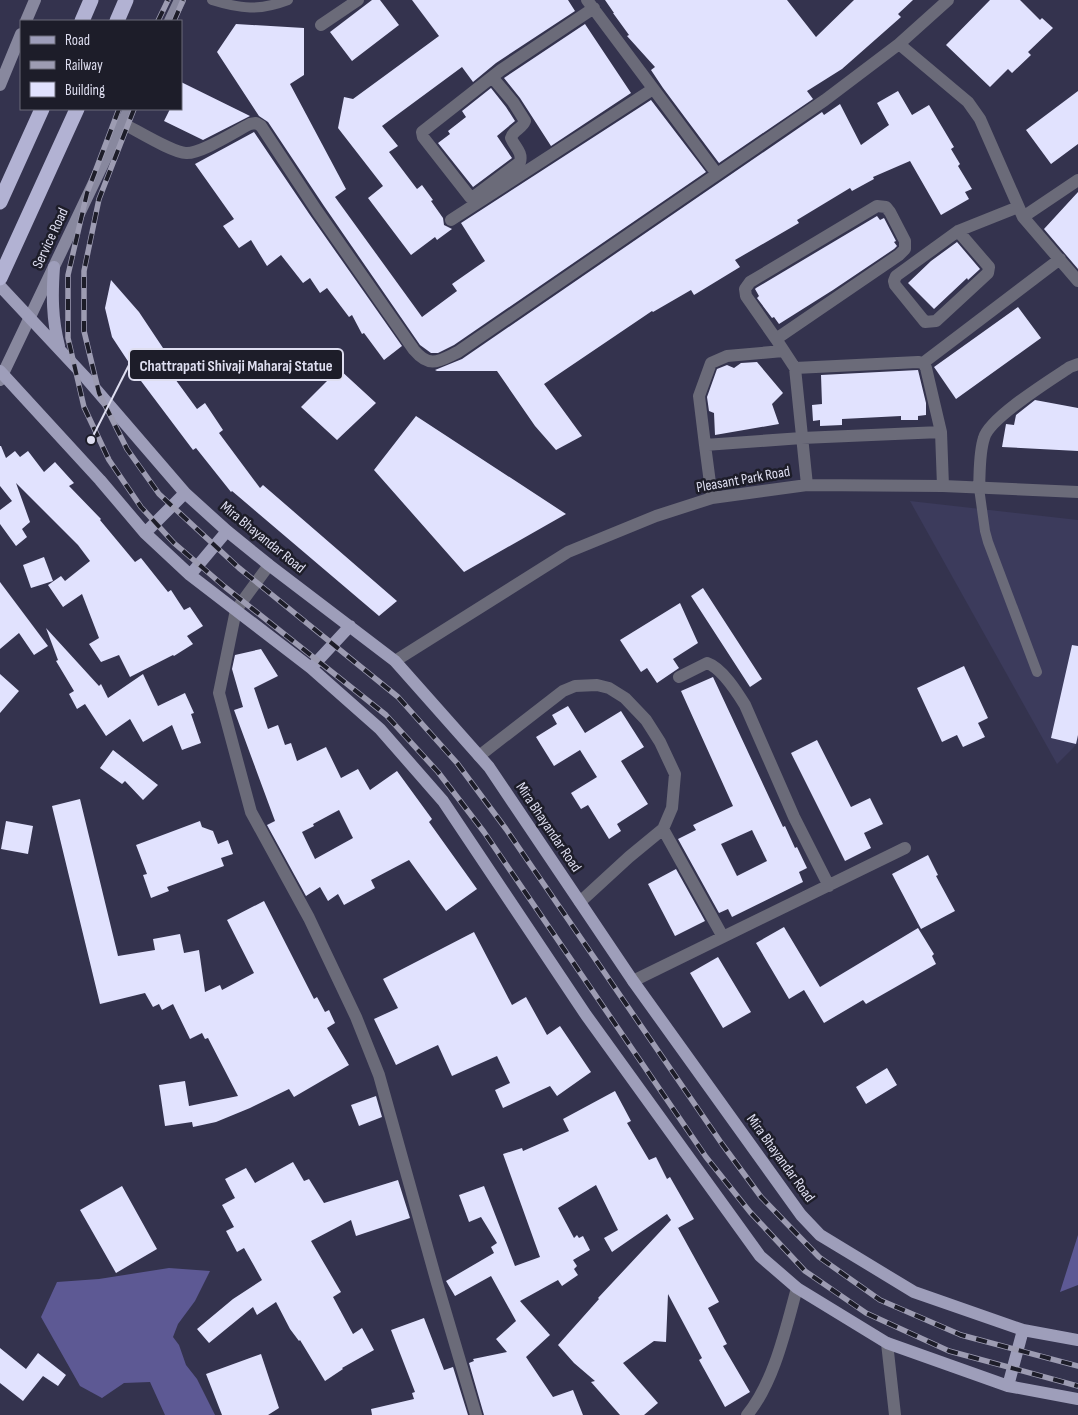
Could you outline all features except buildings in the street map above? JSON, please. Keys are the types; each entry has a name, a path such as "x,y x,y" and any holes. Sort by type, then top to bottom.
{"highway":[{"path":"82,20 91,0"},
{"path":"117,20 126,0"},
{"path":"0,202 42,110"},
{"path":"0,278 77,110"}],"main road":[{"path":"26,20 35,0"},
{"path":"170,20 180,0"},
{"path":"0,85 20,36"},
{"name":"Service Road","path":"1,375 129,110"},
{"path":"54,267 53,325 60,349"},
{"name":"Mira Bhayandar Road","path":"0,286 60,349 185,493 227,531 269,565 395,661 489,767 632,981 801,1215 820,1235 914,1292 1023,1330 1078,1340"},
{"path":"1,375 100,480 145,533 190,575 311,668 380,729 443,801 586,1014 760,1256 797,1288 888,1343 1008,1386 1078,1399"},
{"path":"145,533 185,493"},
{"path":"190,575 227,531"},
{"path":"311,668 350,626"},
{"path":"1008,1386 1023,1330"}],"street":[{"path":"321,25 358,0"},
{"path":"122,124 176,151 187,154 207,147 250,124 256,123 261,126 317,211 414,350 420,358 432,363 458,352 825,100 899,44 948,0"},
{"path":"492,77 513,102 525,122 512,133 511,138 520,152 521,158 520,162 472,198 423,137 422,132 492,77 591,4 717,174"},
{"path":"899,44 968,102 980,119 1020,212 1078,281"},
{"path":"450,220 653,90"},
{"path":"958,232 988,267 988,273 936,321 925,322 894,281 896,276 958,232 1020,212 1078,180"},
{"path":"776,339 905,249 905,241 886,207 877,206 750,282 745,289 746,296 795,368 807,485"},
{"path":"922,363 1060,259"},
{"path":"712,498 699,396 711,363 727,356 783,351"},
{"path":"795,368 922,363 926,368 941,432 942,486"},
{"path":"979,488 984,436 999,418 1025,397 1070,367 1078,364"},
{"path":"705,445 802,438 941,432"},
{"name":"Pleasant Park Road","path":"395,661 568,552 656,516 712,498 807,485 942,486 1078,492"},
{"path":"269,565 236,610 218,693 251,812 309,918 356,1017 379,1075 476,1415"},
{"path":"680,677 707,663 713,666 734,689 745,705 794,817 829,886"},
{"path":"479,756 563,691 575,686 597,685 609,688 625,698 646,720 660,742 675,774 672,808 663,829 580,902"},
{"path":"663,829 723,936"},
{"path":"632,981 906,848"},
{"path":"747,1415 766,1386 788,1324 797,1288"},
{"path":"888,1343 895,1415"}],"lane":[{"path":"212,0 250,9 272,6 288,0"},
{"path":"979,488 985,531 1036,672"}],"shaded area":[{"path":"910,501 1078,520 1078,743 1057,764"},
{"path":"1078,1235 1078,1285 1060,1292"},
{"path":"169,1268 210,1271 195,1301 178,1324 173,1337 179,1345 186,1365 197,1379 215,1415 165,1415 150,1382 124,1383 102,1398 80,1386 41,1317 57,1282 99,1279"}],"railway":[{"path":"158,20 168,0"},
{"path":"174,20 183,0"},
{"path":"119,110 87,193 68,275 68,338 84,407 109,460 141,507 174,543 225,587 386,715 438,772 484,832 706,1157 750,1212 805,1271 866,1313 949,1351 1078,1386"},
{"path":"134,110 99,199 84,271 84,331 99,393 127,449 159,494 239,568 398,697 457,763 506,829 722,1144 761,1197 819,1257 880,1300 961,1335 1078,1366"}],"place":[{"name":"Chattrapati Shivaji Maharaj Statue","path":"91,440"}]}
